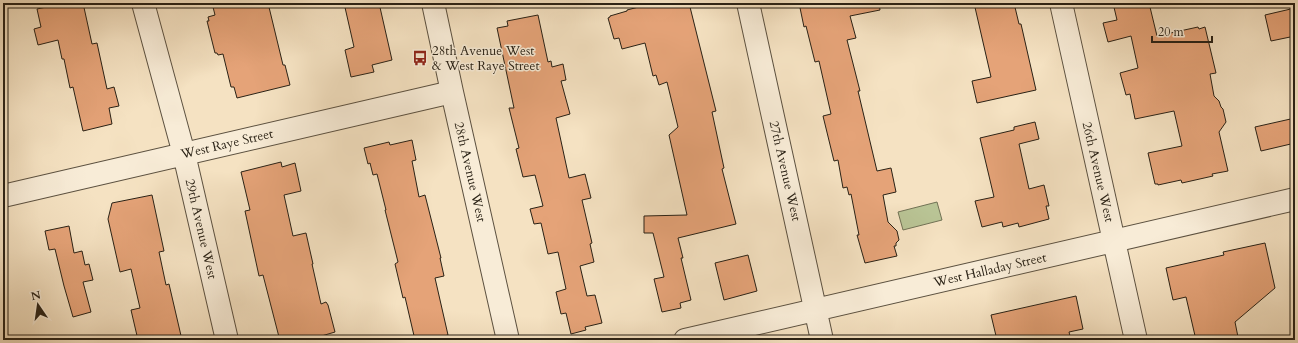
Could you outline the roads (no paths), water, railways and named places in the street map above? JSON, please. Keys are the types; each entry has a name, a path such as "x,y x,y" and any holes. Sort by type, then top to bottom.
{"street":[{"name":"29th Avenue West","path":"143,3 184,154 227,340"},
{"name":"27th Avenue West","path":"748,3 822,340"},
{"name":"26th Avenue West","path":"1061,3 1136,340"},
{"name":"28th Avenue West","path":"438,4 452,92 508,340"},
{"name":"West Raye Street","path":"3,196 452,92"},
{"name":"West Halladay Street","path":"685,340 1295,199"}],"place":[{"name":"28th Avenue West & West Raye Street","path":"420,58"}]}
